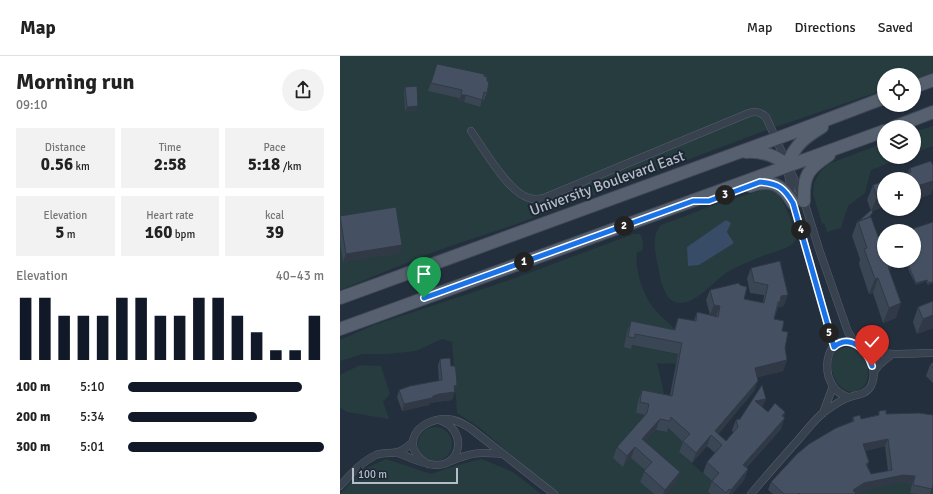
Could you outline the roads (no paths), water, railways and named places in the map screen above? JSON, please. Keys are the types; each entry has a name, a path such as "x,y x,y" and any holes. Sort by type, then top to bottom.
{"main road":[{"path":"921,84 933,80"},
{"name":"University Boulevard East","path":"340,298 877,100"},
{"path":"787,165 797,146 804,138 847,111"},
{"path":"912,120 933,112"},
{"path":"340,329 877,133"},
{"path":"693,201 709,201 760,182 774,184 782,188 798,202 804,182 810,170 818,162 850,143"},
{"path":"728,156 747,152 764,153 773,156 787,165"}],"street":[{"path":"471,131 511,186 525,197 536,200 749,113 761,113 766,117 777,138 787,165 798,202 834,347"},
{"path":"787,165 798,202 819,249 848,332 858,346 870,358 874,372"},
{"path":"848,397 839,393 829,378 827,364 829,354 838,344 846,341 881,354 933,352"},
{"path":"751,494 823,413 848,397 861,395 868,389 872,382 874,372 878,366 892,354"},
{"path":"823,413 833,386"},
{"path":"428,464 417,455 414,449 413,442 417,430 422,425 431,421 448,419 459,422 470,428 554,494"},
{"path":"439,420 446,422 452,427 457,434 459,441 458,449 449,461"},
{"path":"340,486 349,477 353,470 374,456 385,452 396,452 405,449 413,442"},
{"path":"396,452 428,464 435,465 442,465 468,454 481,452 504,454"}],"water":[{"path":"726,220 731,223 727,232 734,243 699,265 688,266 687,247"}]}
